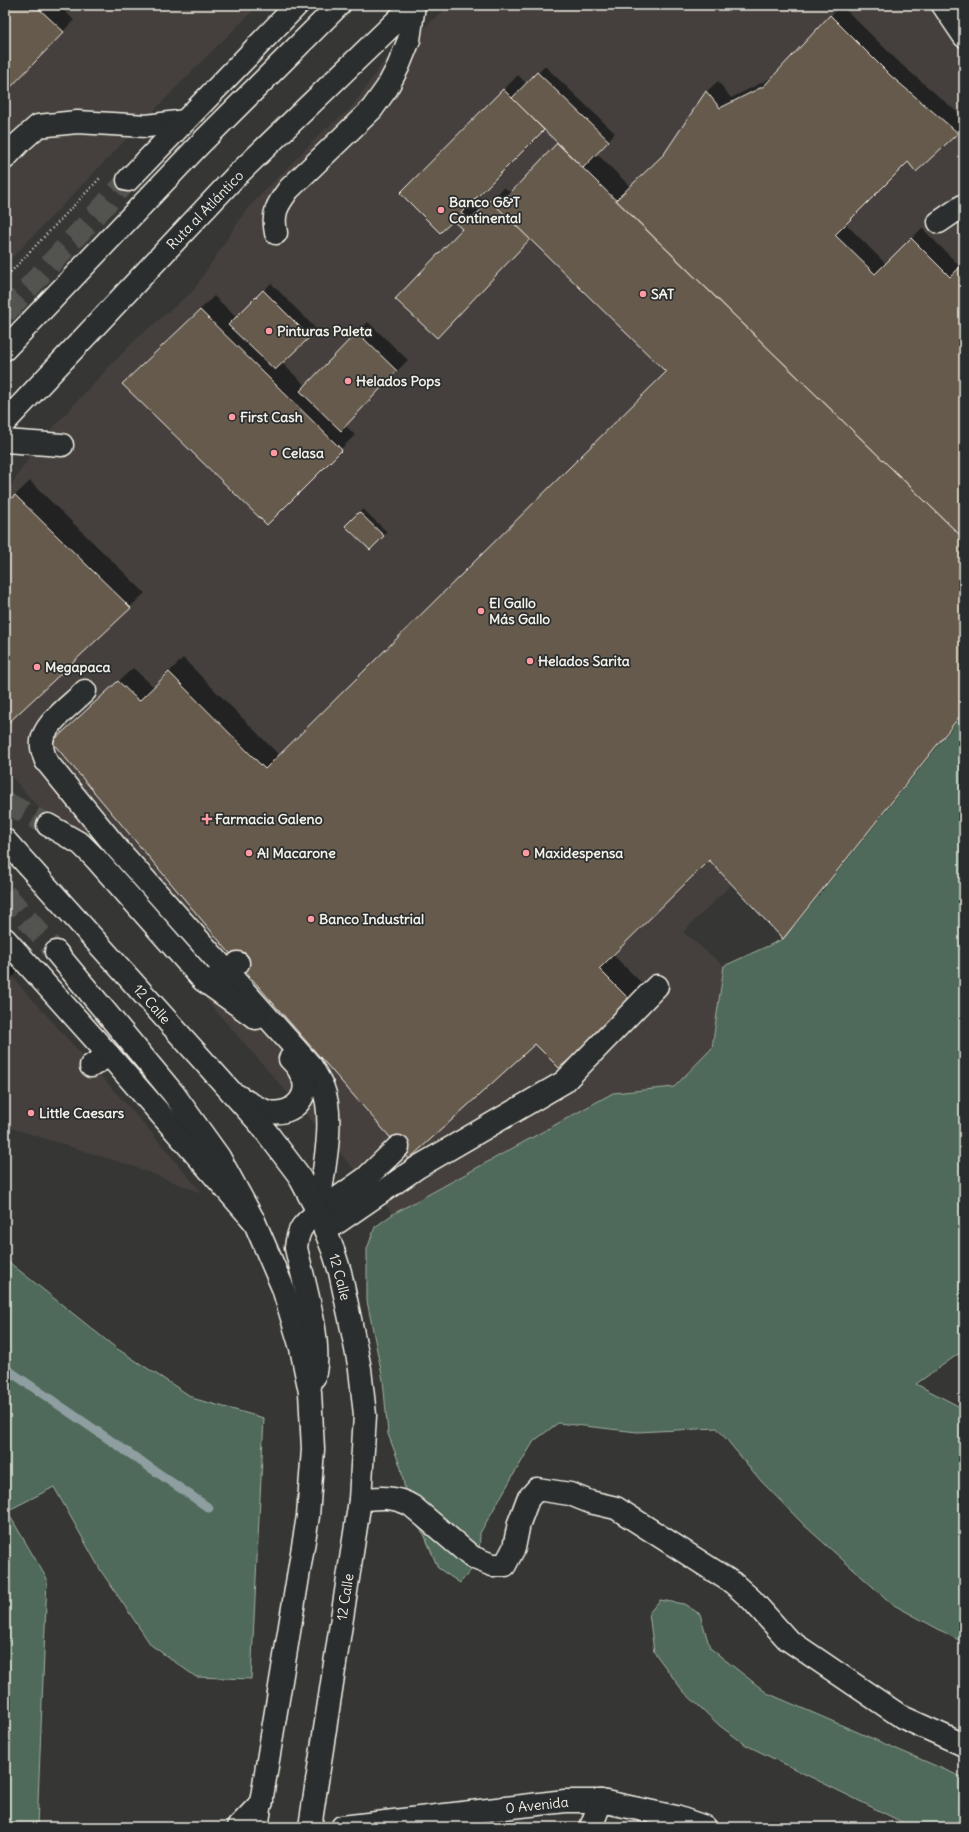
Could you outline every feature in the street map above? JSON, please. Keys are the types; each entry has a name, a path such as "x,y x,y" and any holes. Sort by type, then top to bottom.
{"main road":[{"path":"128,180 297,5"},
{"path":"5,349 200,144 339,5"},
{"path":"276,233 274,220 278,204 289,189 372,108 387,88 398,67 409,40 413,5"},
{"name":"Ruta al Atlántico","path":"5,422 235,177 413,5"},
{"path":"943,5 964,36"},
{"path":"5,158 38,126 78,122 147,126 186,121"},
{"path":"939,222 964,205"},
{"path":"5,441 62,445"},
{"path":"85,691 50,724 43,737 42,749 46,761 117,848 233,968 311,1066 323,1088 328,1109 328,1133 321,1221"},
{"path":"48,825 81,844 96,858 203,980 258,1019 301,1072 304,1085 302,1098 292,1110 282,1113 269,1112 257,1108 231,1092"},
{"name":"12 Calle","path":"5,840 261,1125 298,1174 321,1221 340,1272 360,1369 365,1415 360,1500 310,1827"},
{"path":"5,939 254,1221"},
{"path":"56,952 173,1093 219,1157 254,1221 283,1288 301,1348 310,1392 313,1449 308,1516 262,1802 256,1827"},
{"path":"203,980 216,981 222,979 233,968"},
{"path":"310,1392 315,1372 317,1354 316,1338 296,1248 297,1233 305,1222 321,1221 418,1167 564,1082 657,986"},
{"path":"91,1066 109,1055"},
{"path":"321,1221 398,1147"},
{"path":"360,1500 378,1497 403,1500 472,1557 492,1565 505,1565 514,1548 519,1524 528,1499 537,1489 570,1494 590,1502 616,1508 733,1583 752,1600 787,1639 902,1717 964,1745"},
{"name":"0 Avenida","path":"342,1827 458,1821 566,1801 601,1801 676,1817 704,1827"},
{"path":"591,1827 601,1801"}],"path":[{"path":"5,278 104,174"}],"shaded area":[{"path":"5,5 259,5 199,64 5,265"},
{"path":"451,5 964,5 964,711 783,939 732,884 683,932 724,966 712,1048 674,1087 613,1093 393,1214 5,769 5,494 39,443 90,387 136,339 193,291 246,210 321,133 351,108 385,60"},
{"path":"5,969 145,1125 202,1193 132,1166 5,1126"}],"green space":[{"path":"964,711 964,1350 916,1384 964,1409 964,1643 892,1604 805,1526 761,1481 717,1428 637,1432 558,1423 534,1441 480,1533 479,1561 460,1583 438,1568 424,1534 406,1513 405,1491 401,1468 388,1434 383,1380 367,1301 367,1249 375,1227 393,1214 613,1093 674,1087 712,1048 724,966 783,939"},
{"path":"5,1259 116,1348 195,1399 264,1418 251,1679 196,1677 151,1645 101,1571 54,1487 7,1511 47,1579 37,1827 5,1827"},
{"path":"660,1600 684,1604 700,1614 710,1648 767,1693 964,1778 964,1827 912,1827 746,1745 720,1726 683,1691 654,1652 649,1613"}],"building":[{"path":"5,5 35,5 64,32 5,93"},
{"path":"524,5 566,5 566,7 524,7"},
{"path":"830,15 891,76 958,133 916,172 908,162 835,235 875,274 911,238 950,277 964,263 964,539 616,200 664,154 706,91 720,108 764,86"},
{"path":"537,72 609,141 583,168 512,98"},
{"name":"Banco G&T Continental","path":"503,89 544,130 461,213 470,221 490,200 530,239 437,338 395,299 462,229 453,221 440,233 400,193"},
{"path":"557,143 964,539 964,711 783,939 709,860 599,969 635,1005 559,1068 535,1044 409,1159 238,963 52,742 118,681 139,701 169,672 265,769 666,372 497,207"},
{"name":"Pinturas Paleta","path":"263,290 310,337 275,370 228,325"},
{"name":"First Cash","path":"200,310 342,450 267,525 122,384"},
{"name":"Helados Pops","path":"357,332 397,371 341,431 300,391"},
{"name":"Megapaca","path":"15,495 131,608 5,726 5,504"},
{"path":"359,512 384,536 370,550 345,526"}],"waterway":[{"path":"5,1368 209,1508"}],"tunnel":[{"path":"5,313 128,180"},
{"path":"5,802 48,825"},
{"path":"5,894 56,952"}],"place":[{"name":"Banco G&T Continental","path":"441,210"},
{"name":"SAT","path":"643,294"},
{"name":"Pinturas Paleta","path":"269,331"},
{"name":"Helados Pops","path":"348,381"},
{"name":"First Cash","path":"232,417"},
{"name":"Celasa","path":"274,453"},
{"name":"El Gallo Más Gallo","path":"481,611"},
{"name":"Helados Sarita","path":"530,661"},
{"name":"Megapaca","path":"37,667"},
{"name":"Farmacia Galeno","path":"207,819"},
{"name":"Al Macarone","path":"249,853"},
{"name":"Maxidespensa","path":"526,853"},
{"name":"Banco Industrial","path":"311,919"},
{"name":"Little Caesars","path":"31,1113"}]}
